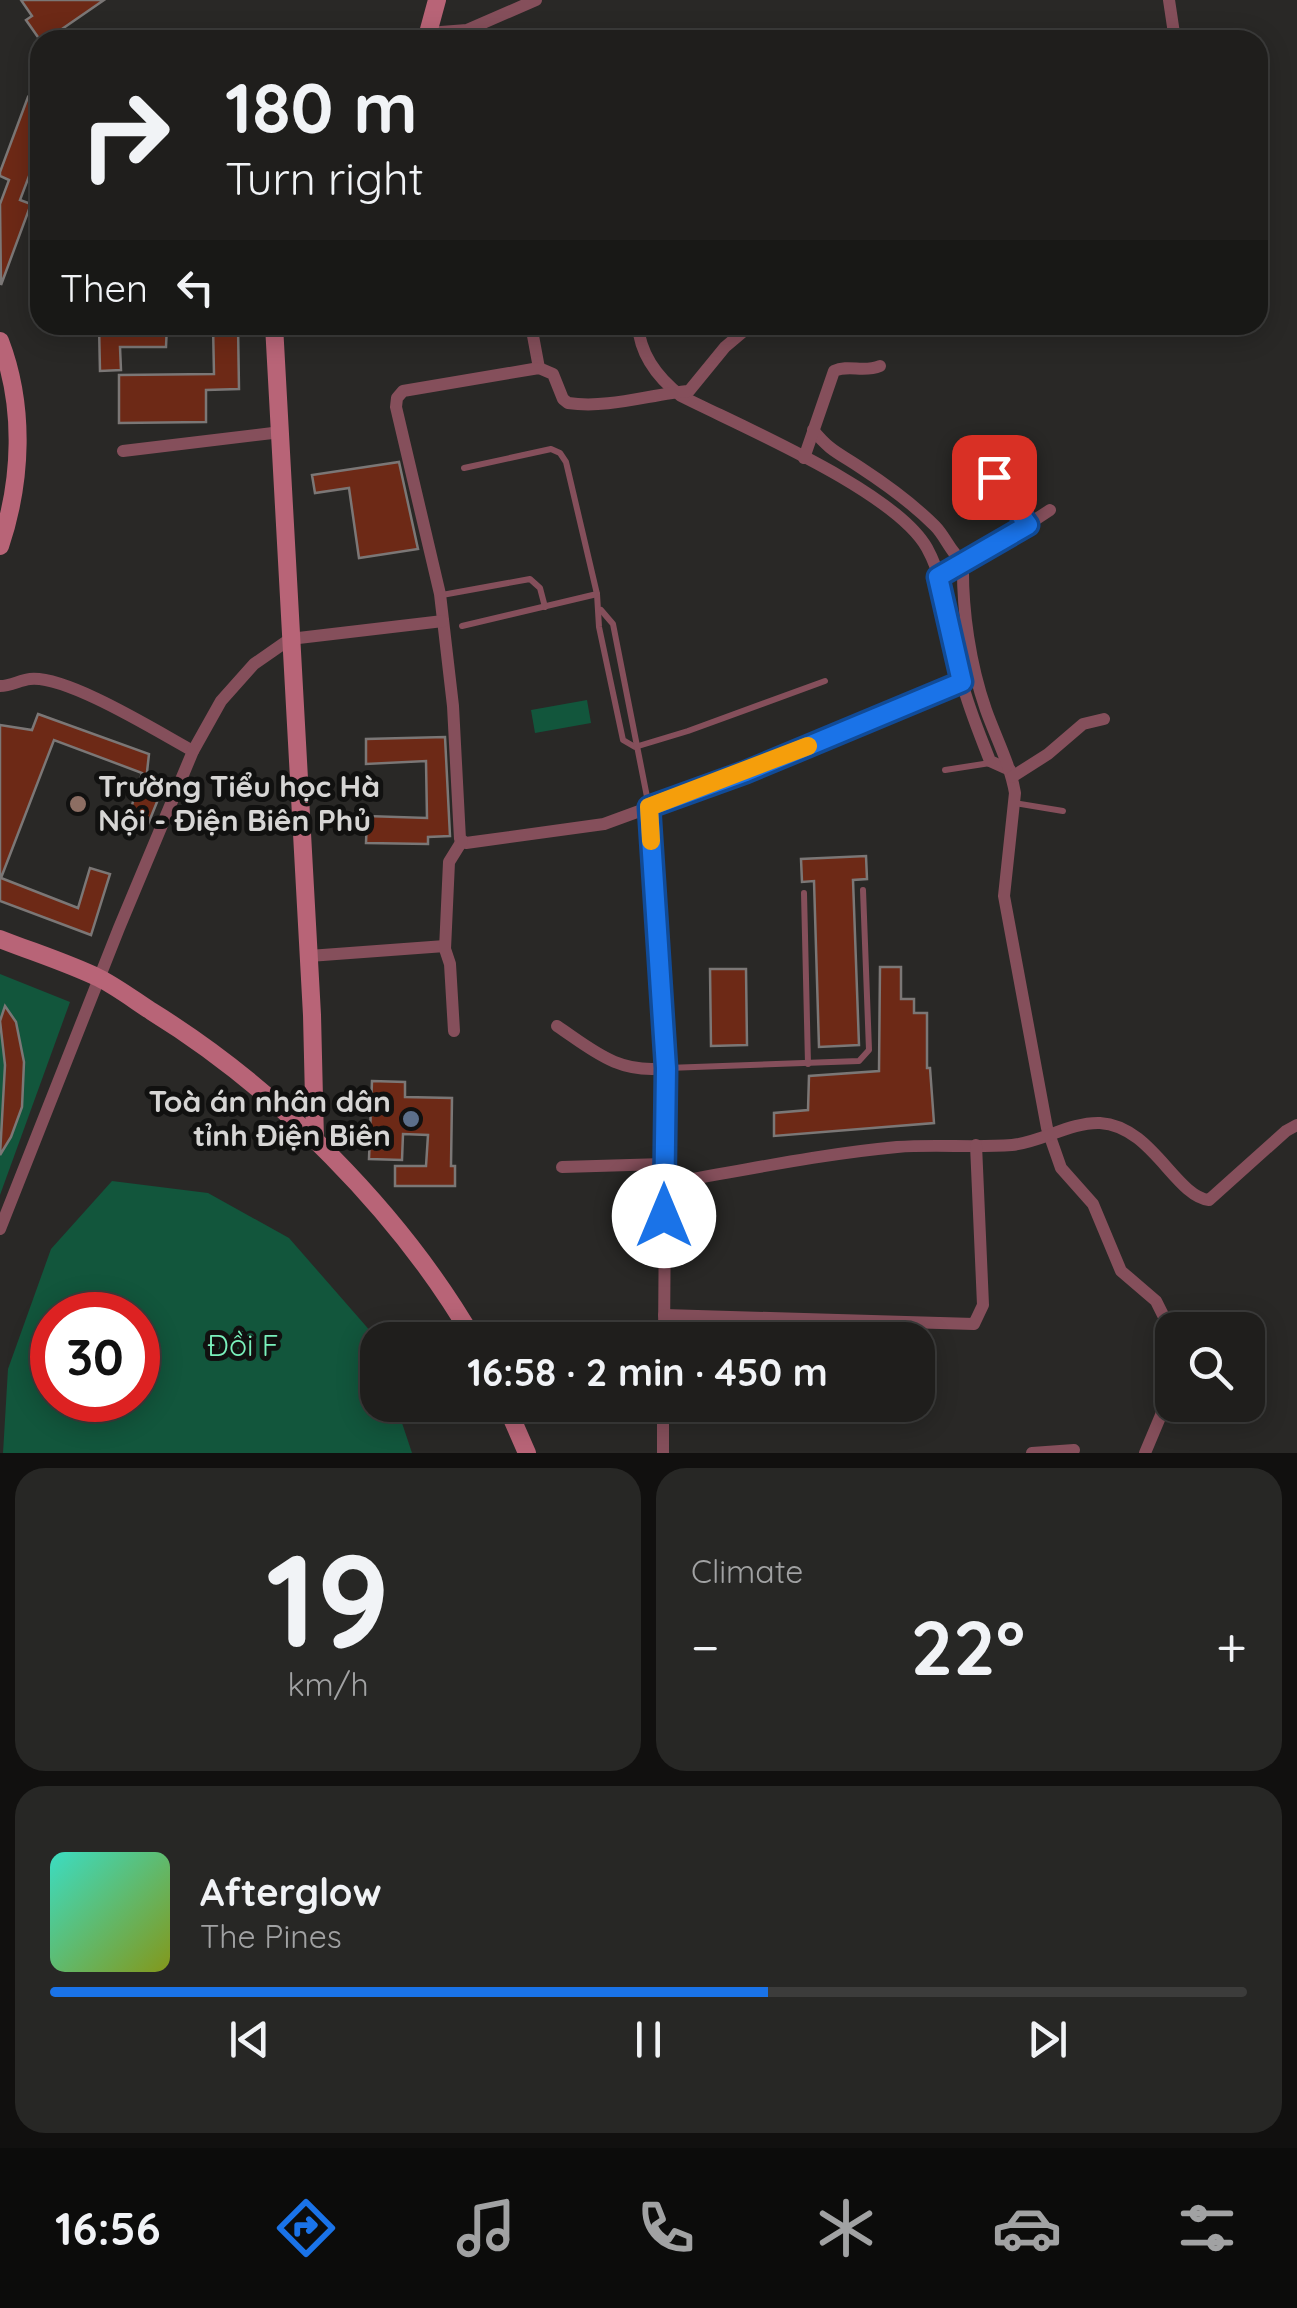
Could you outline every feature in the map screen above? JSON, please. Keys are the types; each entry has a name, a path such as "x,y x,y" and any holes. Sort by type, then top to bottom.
{"street":[{"path":"426,30 436,0"},
{"path":"468,30 536,0"},
{"path":"1169,1 1173,30"},
{"path":"275,335 309,956 315,1140"},
{"path":"533,335 539,368"},
{"path":"641,335 648,362 677,393 804,458 900,517 928,550 962,682 991,762 1011,774"},
{"path":"454,1031 446,946 449,862 462,841 443,621 397,398 403,392 539,368 553,374 568,403 624,402 677,393 689,390 739,335"},
{"path":"0,341 16,405 18,450 0,546"},
{"path":"804,458 834,371 866,371 880,366"},
{"path":"813,430 832,452 860,467 927,518 950,543 954,556 963,562"},
{"path":"123,451 281,432"},
{"path":"994,477 1028,525"},
{"path":"938,577 1050,510"},
{"path":"963,562 962,595 980,690 1011,774 1016,803 1004,896 1036,1085 1049,1136 1061,1168 1094,1204 1121,1272 1164,1312"},
{"path":"0,1229 192,751 220,701 254,664 290,639 443,621"},
{"path":"0,686 31,679 67,688 121,711 192,751"},
{"path":"462,841 604,824 746,772 962,682"},
{"path":"1011,774 1048,754 1084,724 1104,719"},
{"path":"649,807 666,1068 664,1322"},
{"path":"0,940 100,979 225,1061 315,1140 390,1224 462,1322"},
{"path":"309,956 446,946"},
{"path":"557,1026 623,1066 666,1068"},
{"path":"664,1184 892,1148 1027,1143 1100,1123 1124,1130 1158,1156 1194,1196 1208,1200 1297,1125"},
{"path":"664,1315 974,1324 984,1305 976,1145"},
{"path":"562,1166 664,1164"},
{"path":"513,1422 527,1453"},
{"path":"663,1422 663,1453"},
{"path":"1145,1453 1158,1422"},
{"path":"1032,1453 1074,1450"}],"lane":[{"path":"464,468 552,450 566,462 598,594 599,627 623,740 635,747 688,732 825,681"},
{"path":"440,595 530,579 540,588 544,607"},
{"path":"462,626 598,594"},
{"path":"600,609 613,624 649,807"},
{"path":"945,770 991,762"},
{"path":"1016,803 1064,811"},
{"path":"666,1068 808,1064 865,1058 869,1050 863,890"},
{"path":"804,893 808,1064"}],"green space":[{"path":"587,700 591,723 535,733 531,710"},
{"path":"0,974 70,1002 0,1195"},
{"name":"Đồi F","path":"112,1181 208,1193 289,1238 362,1322 360,1422 402,1422 412,1453 3,1453 8,1369 30,1308 30,1422 160,1422 160,1292 36,1292 51,1249"}],"building":[{"path":"21,0 104,0 60,30 33,30 26,20 32,16"},
{"path":"28,97 30,174 20,200 30,207 1,285 0,204 9,180 0,172"},
{"path":"99,335 167,335 166,347 120,347 121,370 100,371"},
{"path":"213,335 238,335 239,389 206,390 206,422 119,423 119,375 214,374"},
{"path":"399,462 418,549 359,558 349,488 315,493 312,475"},
{"path":"38,714 149,754 147,772 166,780 146,829 127,821 142,773 54,740 1,878 78,908 90,868 110,874 91,935 0,901 0,725 32,730"},
{"path":"445,737 450,836 428,837 428,844 366,843 367,816 427,818 426,761 366,764 366,739"},
{"path":"866,856 867,879 853,880 859,1045 819,1047 814,881 802,882 801,859"},
{"path":"880,967 901,967 901,999 914,999 914,1013 927,1013 927,1068 934,1123 774,1136 774,1113 808,1110 809,1076 879,1071"},
{"path":"710,969 746,969 747,1045 711,1046"},
{"path":"5,1006 16,1022 24,1062 22,1107 0,1155 5,1065 0,1021"},
{"name":"Toà án nhân dân tỉnh Điện Biên","path":"372,1081 405,1082 405,1097 452,1098 451,1166 455,1166 455,1186 395,1186 395,1166 426,1166 428,1135 403,1134 402,1160 369,1159"}],"slow traffic":[{"path":"651,841 649,807 808,746"}],"place":[{"name":"Trường Tiểu học Hà Nội - Điện Biên Phủ","path":"78,804"},
{"name":"Toà án nhân dân tỉnh Điện Biên","path":"411,1119"}],"route":[{"path":"664,1216 666,1068 649,807 746,772 962,682 938,577 1028,525 994,477"}]}
